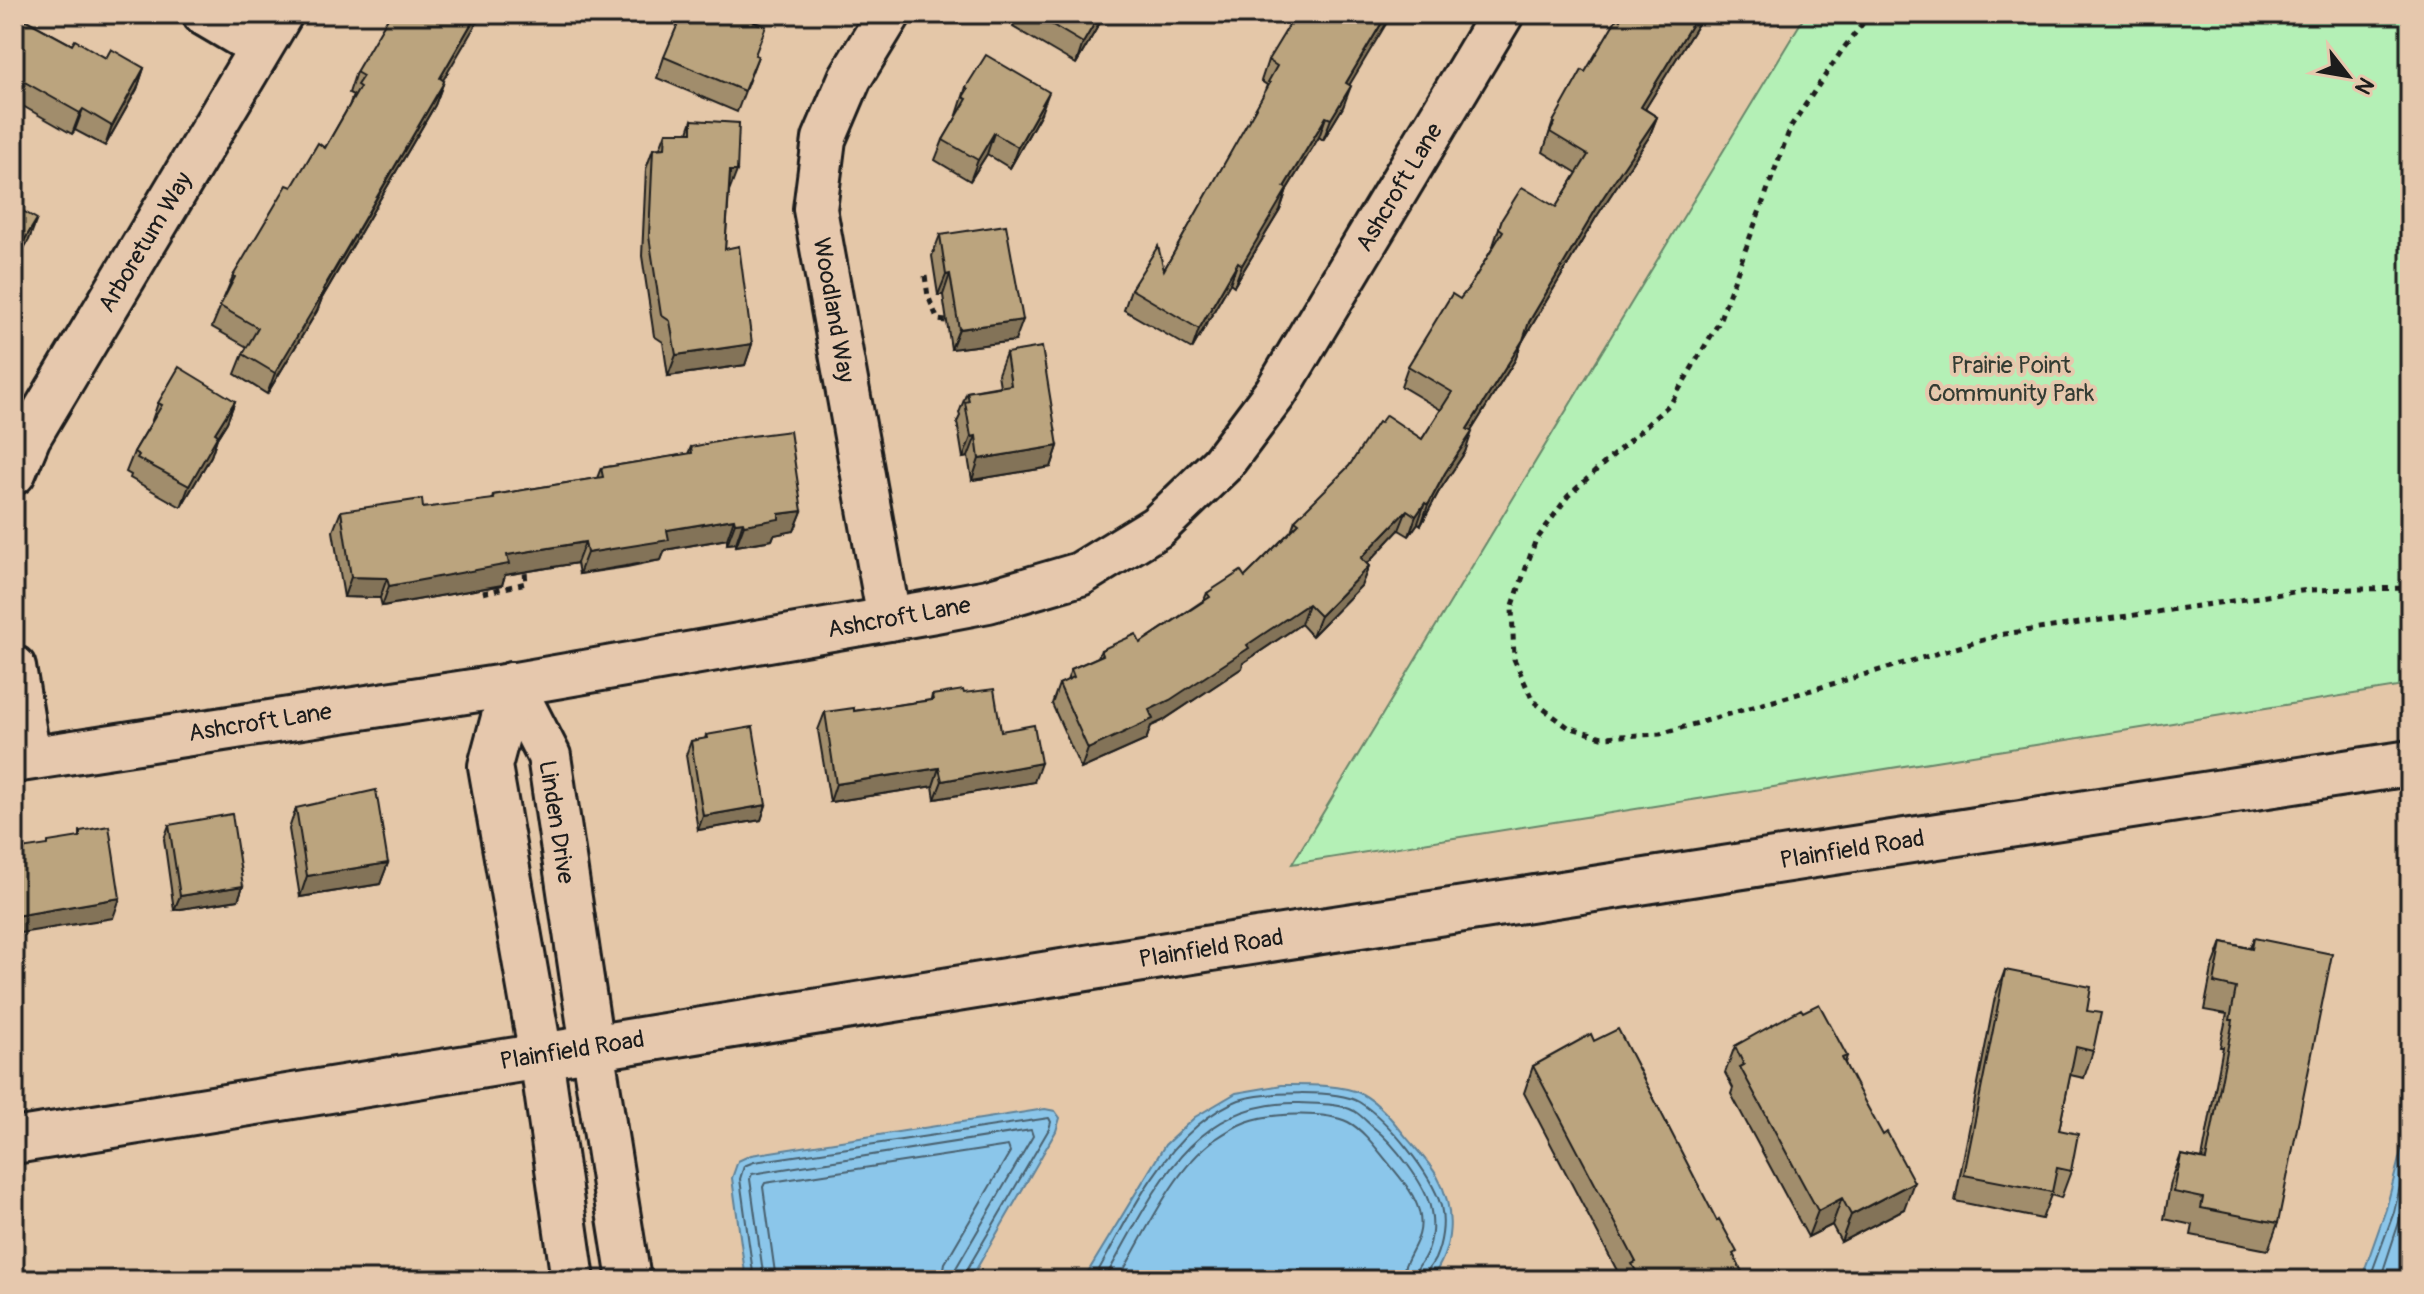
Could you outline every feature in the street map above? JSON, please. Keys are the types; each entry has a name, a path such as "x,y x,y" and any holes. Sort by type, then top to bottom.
{"main road":[{"name":"Plainfield Road","path":"14,1141 1208,948 2410,763"}],"street":[{"path":"204,14 270,30"},
{"name":"Woodland Way","path":"889,14 850,78 824,139 815,209 889,619"},
{"name":"Ashcroft Lane","path":"22,760 512,684 889,619 988,601 1080,574 1157,527 1222,464 1276,392 1502,14"},
{"name":"Arboretum Way","path":"14,473 29,437 270,30"},
{"path":"14,667 22,760"},
{"path":"512,684 490,766 541,1056 573,1280"},
{"name":"Linden Drive","path":"512,684 549,756 629,1280"}],"path":[{"path":"1408,23 1413,14"},
{"path":"1870,14 1791,126 1718,324 1671,403 1568,496 1535,542 1512,608 1514,659 1533,701 1568,727 1602,737 1660,734 2004,634 2308,590 2410,588"},
{"path":"925,276 928,296 938,320 946,321"},
{"path":"483,593 526,583 525,572"}],"green space":[{"name":"Prairie Point Community Park","path":"1806,14 2410,14 2410,685 1292,864"}],"water":[{"path":"2410,1081 2410,1280 2361,1280 2386,1209 2401,1151"},
{"path":"1282,1085 1334,1087 1362,1094 1386,1113 1430,1166 1443,1189 1450,1229 1444,1255 1430,1280 1083,1280 1165,1145 1195,1117 1236,1093"},
{"path":"1045,1109 1055,1111 1060,1118 1056,1131 970,1280 746,1280 732,1178 738,1161 751,1155"}],"building":[{"path":"14,14 26,14 24,19 72,45 75,40 106,58 111,49 144,68 112,126 83,109 80,113 14,76"},
{"path":"390,14 477,14 440,78 443,84 275,373 243,354 258,328 220,306 233,276 287,185 292,187 318,143 325,148 360,87 357,85 363,76 356,72"},
{"path":"682,14 732,14 766,26 744,91 664,57"},
{"path":"1034,14 1100,14 1083,43"},
{"path":"1296,14 1327,14 1336,20 1340,14 1387,14 1346,83 1351,86 1331,119 1326,117 1242,265 1238,262 1199,329 1131,289 1158,246 1164,270 1270,83 1277,66 1268,60"},
{"path":"1624,14 1698,14 1641,107 1657,117 1602,199 1529,322 1523,340 1467,429 1472,432 1428,505 1425,503 1416,516 1407,510 1361,558 1369,566 1320,616 1308,604 1247,645 1249,648 1170,700 1149,710 1153,719 1088,749 1059,684 1074,677 1071,669 1103,655 1101,650 1136,634 1140,643 1210,597 1207,593 1241,571 1245,577 1299,523 1295,520 1349,466 1386,415 1422,439 1452,392 1408,366 1452,294 1460,299 1470,286 1503,231 1499,228 1502,219 1522,187 1556,207 1588,155 1550,132 1582,70 1585,72 1617,18 1620,20"},
{"path":"986,55 1049,92 1018,147 994,133 978,160 943,140 967,99 963,97 968,89 966,87"},
{"path":"692,120 739,123 737,171 730,171 725,249 739,246 752,344 676,355 670,321 661,315 649,236 653,149 665,148 666,132 692,132"},
{"path":"14,206 37,219 14,257"},
{"path":"1006,225 1023,320 959,329 940,235"},
{"path":"1042,347 1058,446 979,459 976,436 971,437 965,402 969,401 967,392 1011,385 1006,353"},
{"path":"179,367 235,401 189,486 137,458 139,455 134,452 162,405 158,403"},
{"path":"790,431 802,511 779,514 779,519 744,525 743,522 735,523 734,519 667,530 669,540 587,553 585,542 507,555 509,564 389,586 387,578 351,577 341,511 422,499 423,508 494,499 493,495 603,477 601,468 692,453 691,447"},
{"path":"994,689 1001,731 1034,725 1041,763 942,781 939,768 836,784 825,712 933,700 932,695 963,690 964,693"},
{"path":"753,727 766,805 703,816 691,741 707,738 706,735"},
{"path":"376,790 388,863 307,876 296,808"},
{"path":"232,814 243,886 180,896 169,825"},
{"path":"109,826 120,898 15,916 14,922 14,850 80,837 80,831"},
{"path":"2254,938 2332,954 2278,1223 2201,1208 2203,1198 2174,1192 2181,1155 2206,1160 2233,1020 2230,1020 2236,988 2214,983 2222,942 2252,949"},
{"path":"2005,970 2091,987 2087,1011 2101,1013 2093,1051 2076,1047 2059,1130 2078,1134 2071,1171 2057,1168 2052,1192 1964,1175"},
{"path":"1819,1004 1847,1056 1842,1058 1866,1104 1883,1135 1887,1132 1914,1182 1851,1215 1842,1198 1818,1211 1740,1067 1744,1065 1735,1046 1801,1009 1803,1012"},
{"path":"1618,1029 1717,1221 1719,1219 1737,1252 1733,1254 1743,1274 1731,1280 1641,1280 1632,1264 1636,1262 1533,1066 1591,1034 1594,1041"}]}
